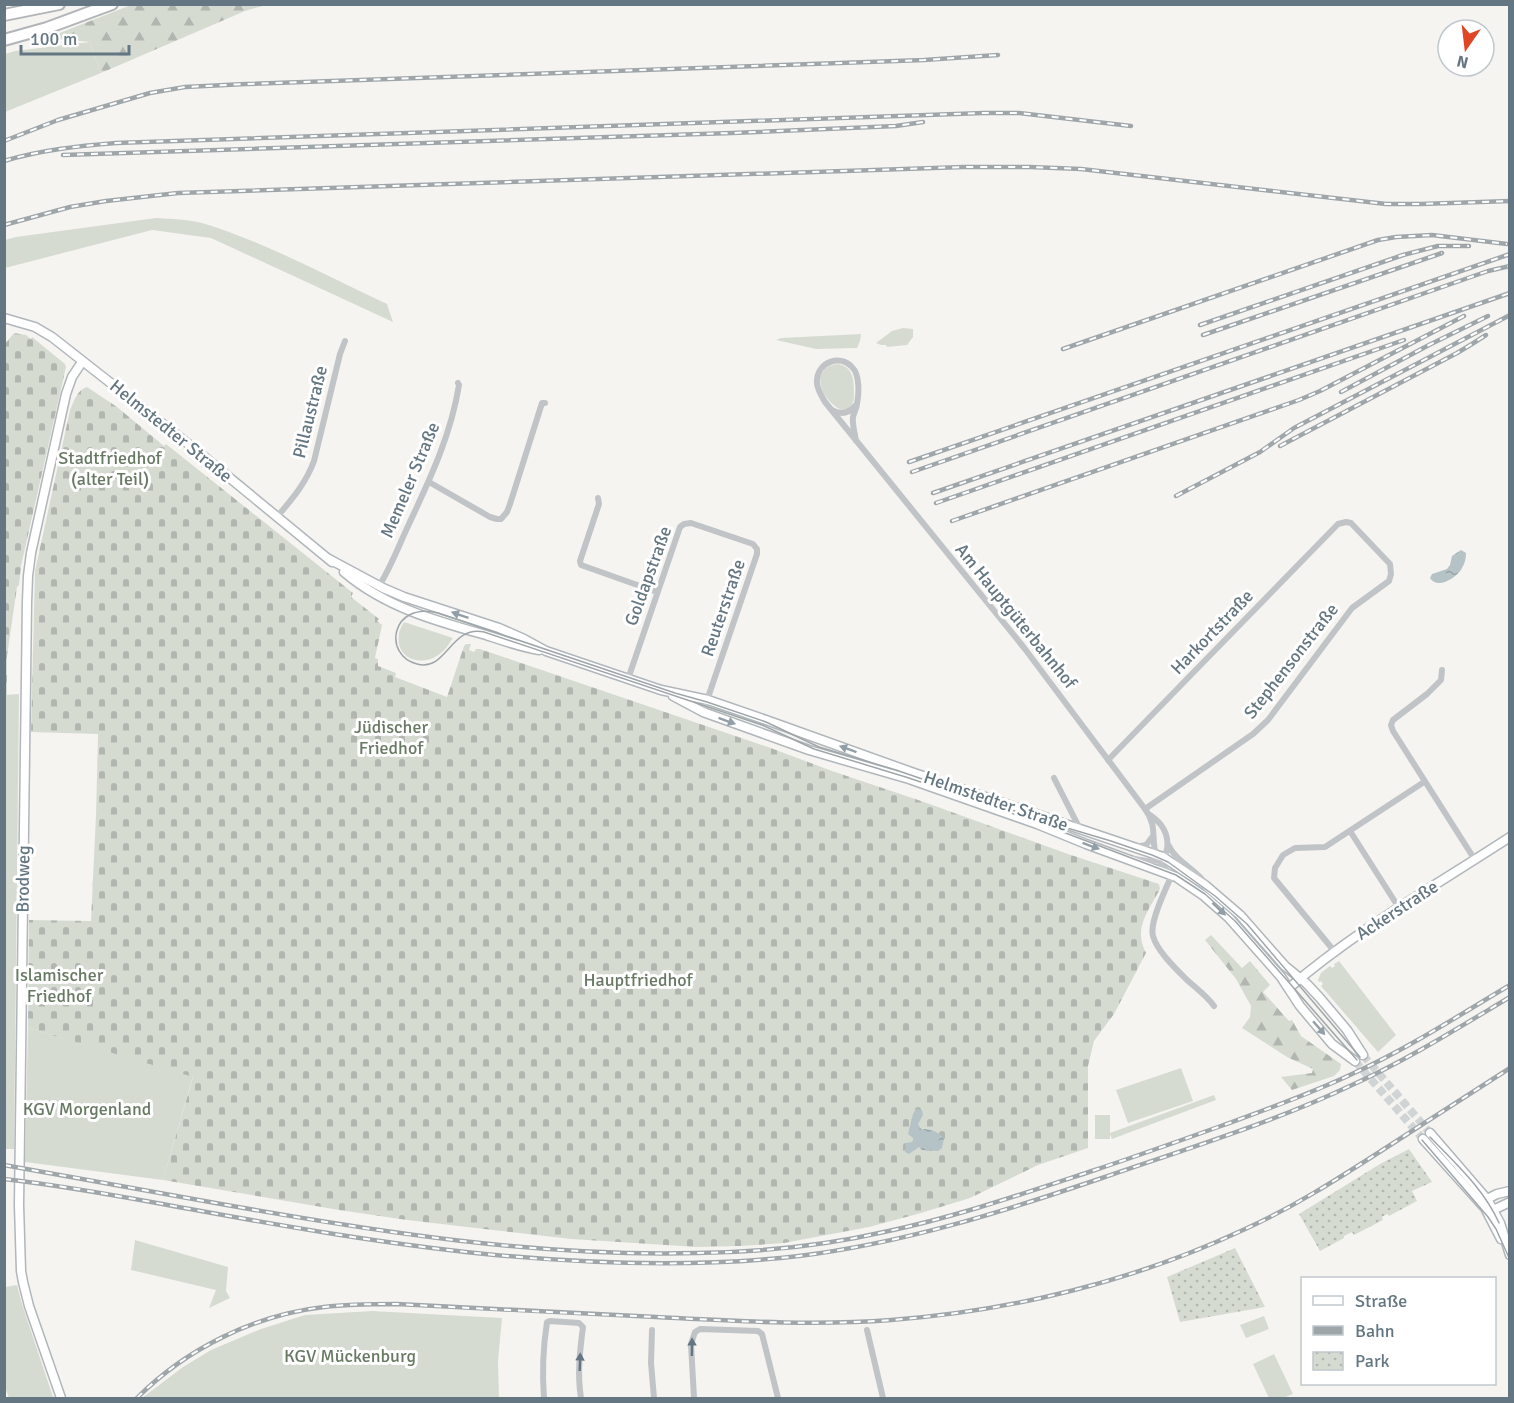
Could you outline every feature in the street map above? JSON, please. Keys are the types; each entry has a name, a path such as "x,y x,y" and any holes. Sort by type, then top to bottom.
{"highway":[{"path":"4,15 59,4"},
{"path":"4,40 46,28 112,4"}],"main road":[{"name":"Helmstedter Straße","path":"4,318 44,331 373,594 463,629 526,648 546,651"},
{"name":"Brodweg","path":"62,1398 29,1305 21,1271 19,1205 27,589 31,553 66,394 72,377 82,362"},
{"name":"Helmstedter Straße","path":"329,559 404,597 499,628 546,651 662,690 708,700 1135,847 1158,857 1202,882 1240,915 1347,1030 1359,1058 1332,1044 1300,1006 1275,970 1223,912 1195,889 1172,875 909,779 785,742 704,712 662,690"},
{"path":"346,574 364,584 381,587 391,597 394,604"},
{"path":"785,742 790,728"},
{"name":"Ackerstraße","path":"1288,988 1399,908 1509,837"},
{"path":"1427,1136 1488,1206 1509,1252"},
{"path":"1488,1206 1497,1194 1509,1191"},
{"path":"1488,1206 1509,1202"}],"street":[{"name":"Pillaustraße","path":"277,517 300,489 314,461 340,354 345,342"},
{"name":"Am Hauptgüterbahnhof","path":"856,441 853,421 858,400 857,380 853,368 843,361 830,362 820,369 817,380 821,396 829,408 1025,649 1146,811 1162,826 1167,843"},
{"name":"Memeler Straße","path":"381,587 446,440 457,398 458,383"},
{"path":"829,408 845,413 854,408 858,400"},
{"path":"429,482 490,517 501,519 507,512 542,403 545,403"},
{"path":"598,498 599,504 580,561 581,565 657,592"},
{"name":"Goldapstraße","path":"628,679 680,527 691,523 724,535"},
{"name":"Stephensonstraße","path":"1146,811 1253,734 1268,720 1352,608 1389,581 1391,568 1387,560 1351,523 1338,524"},
{"name":"Harkortstraße","path":"1108,760 1338,524"},
{"name":"Reuterstraße","path":"704,712 757,554 757,549 753,544 724,535"},
{"path":"1442,670 1442,680 1393,720 1391,725 1424,782 1475,860"},
{"path":"1054,778 1080,829"},
{"path":"1335,952 1274,878 1275,868 1283,855 1295,848 1325,847 1424,782"},
{"name":"Am Hauptgüterbahnhof","path":"1146,811 1153,826 1153,842 1158,857"},
{"path":"1350,831 1399,908"},
{"path":"1135,847 1146,845 1154,835"},
{"path":"1124,857 1149,861 1167,851 1167,843"},
{"name":"Helmstedter Straße","path":"1167,843 1175,856 1198,874 1202,882"},
{"path":"1158,857 1172,875 1154,922 1153,937 1162,953 1214,1006"},
{"name":"Helmstedter Straße","path":"1172,875 1177,872 1202,882"},
{"path":"544,1398 544,1338 547,1323 550,1321 579,1323 583,1326 579,1378 581,1398"},
{"path":"694,1398 691,1344 694,1332 700,1329 758,1331 762,1334 778,1398"},
{"path":"652,1330 651,1363 654,1398"},
{"path":"867,1330 883,1398"}],"green space":[{"path":"131,5 266,5 245,11 101,73 90,42 57,39 57,34"},
{"path":"90,42 101,73 5,112 5,54"},
{"path":"156,218 202,223 272,250 387,304 393,322 211,238 152,230 5,268 5,240"},
{"path":"903,328 913,329 913,337 907,345 887,347 876,343 892,331"},
{"path":"14,333 26,335 31,339 32,337 66,367 17,587 7,656 7,695 5,695 4,345"},
{"path":"861,334 857,348 816,349 776,340 781,338"},
{"path":"838,364 847,368 853,378 854,400 848,409 840,409 833,404 821,386 821,376 826,368"},
{"name":"Hauptfriedhof","path":"87,387 117,407 164,446 166,444 353,593 351,597 379,619 377,621 382,625 375,658 378,659 378,666 396,673 395,677 447,697 464,646 471,644 469,650 474,652 480,649 1159,884 1160,889 1142,928 1142,944 1146,953 1114,1014 1094,1041 1088,1066 1088,1148 1038,1165 970,1198 921,1213 869,1227 784,1243 741,1246 697,1247 571,1239 407,1220 163,1180 193,1077 28,1028 29,920 91,921 98,734 31,732 35,571 70,410 78,393"},
{"path":"404,622 453,638 434,658 412,659 406,656 399,644 400,631"},
{"path":"19,694 14,1149 5,1149 4,695"},
{"path":"1211,935 1242,968 1250,961 1270,985 1263,992 1289,1021 1292,1020 1301,1036 1341,1064 1340,1070 1334,1076 1292,1090 1281,1077 1312,1073 1313,1069 1287,1057 1242,1028 1250,1017 1251,1006 1236,979 1205,940"},
{"path":"1339,961 1396,1035 1378,1052 1318,980 1321,973 1330,966 1332,968 1335,966 1334,964"},
{"name":"KGV Morgenland","path":"28,1028 193,1076 163,1180 25,1162"},
{"path":"1181,1068 1193,1101 1128,1123 1116,1090"},
{"path":"1214,1095 1216,1100 1112,1139 1110,1134 1110,1139 1095,1139 1095,1115 1110,1115 1110,1133"},
{"path":"1409,1149 1432,1182 1412,1191 1417,1201 1389,1216 1387,1214 1382,1217 1383,1220 1354,1235 1352,1232 1344,1236 1320,1251 1299,1214 1380,1164"},
{"path":"135,1240 228,1267 226,1291 230,1298 209,1308 216,1290 131,1270"},
{"path":"1235,1248 1265,1307 1180,1322 1167,1277"},
{"path":"17,1285 53,1397 9,1398 5,1387 5,1287"},
{"name":"KGV Mückenburg","path":"372,1311 502,1318 498,1361 499,1398 142,1398 183,1367 211,1350 261,1329 305,1315"},
{"path":"1264,1316 1269,1329 1246,1338 1240,1325"},
{"path":"1274,1354 1293,1394 1283,1398 1269,1398 1253,1364"}],"water":[{"path":"1461,550 1466,553 1464,564 1452,579 1437,583 1430,578 1432,574 1447,569 1452,556"},
{"path":"916,1109 922,1110 923,1115 918,1124 921,1129 934,1131 944,1139 942,1148 938,1151 922,1150 919,1147 909,1154 905,1152 906,1143 913,1140 908,1134"}],"tunnel":[{"path":"1363,1055 1430,1133"},
{"path":"1355,1061 1423,1139"}],"tram line":[{"path":"1357,1060 1235,921 1205,894 1176,875 1034,821 909,778 814,749 762,725 484,632 463,635 435,661 427,665 417,664 406,659 399,651 396,641 401,622 410,615 422,611 438,613 766,722 819,747 896,770 1168,862 1215,896 1247,924 1360,1057"},
{"path":"1430,1137 1477,1188 1499,1223"},
{"path":"1422,1140 1488,1217 1510,1260"}],"railway":[{"path":"4,141 58,120 150,93 185,87 924,60 998,55"},
{"path":"4,161 60,149 116,143 984,113 1019,113 1131,126"},
{"path":"63,155 732,133 896,126 923,122"},
{"path":"4,225 70,207 178,193 964,167 1081,169 1386,204 1510,201"},
{"path":"1063,349 1378,240 1432,235 1507,244"},
{"path":"1200,325 1403,255 1438,246 1469,246"},
{"path":"1203,335 1442,253"},
{"path":"909,462 1510,254"},
{"path":"912,472 1488,271 1510,266"},
{"path":"933,493 1510,293"},
{"path":"1176,496 1260,452 1294,428 1510,315"},
{"path":"952,521 1299,400 1464,316"},
{"path":"1341,392 1488,316"},
{"path":"1280,446 1457,353 1486,335"},
{"path":"936,503 1404,340"},
{"path":"4,1165 339,1224 517,1247 637,1253 767,1250 861,1237 964,1212 1095,1170 1238,1120 1320,1088 1393,1054 1510,985"},
{"path":"4,1179 98,1192 337,1234 485,1254 642,1263 721,1262 799,1256 877,1243 952,1225 1065,1191 1197,1146 1322,1099 1393,1065 1510,997"},
{"path":"137,1398 177,1364 223,1337 272,1318 324,1307 397,1304 832,1323 936,1316 1072,1291 1159,1264 1202,1248 1261,1221 1330,1183 1510,1068"}],"park label":[{"name":"Stadtfriedhof (alter Teil)","path":"110,468"},
{"name":"Jüdischer Friedhof","path":"391,737"},
{"name":"Islamischer Friedhof","path":"59,985"}]}
